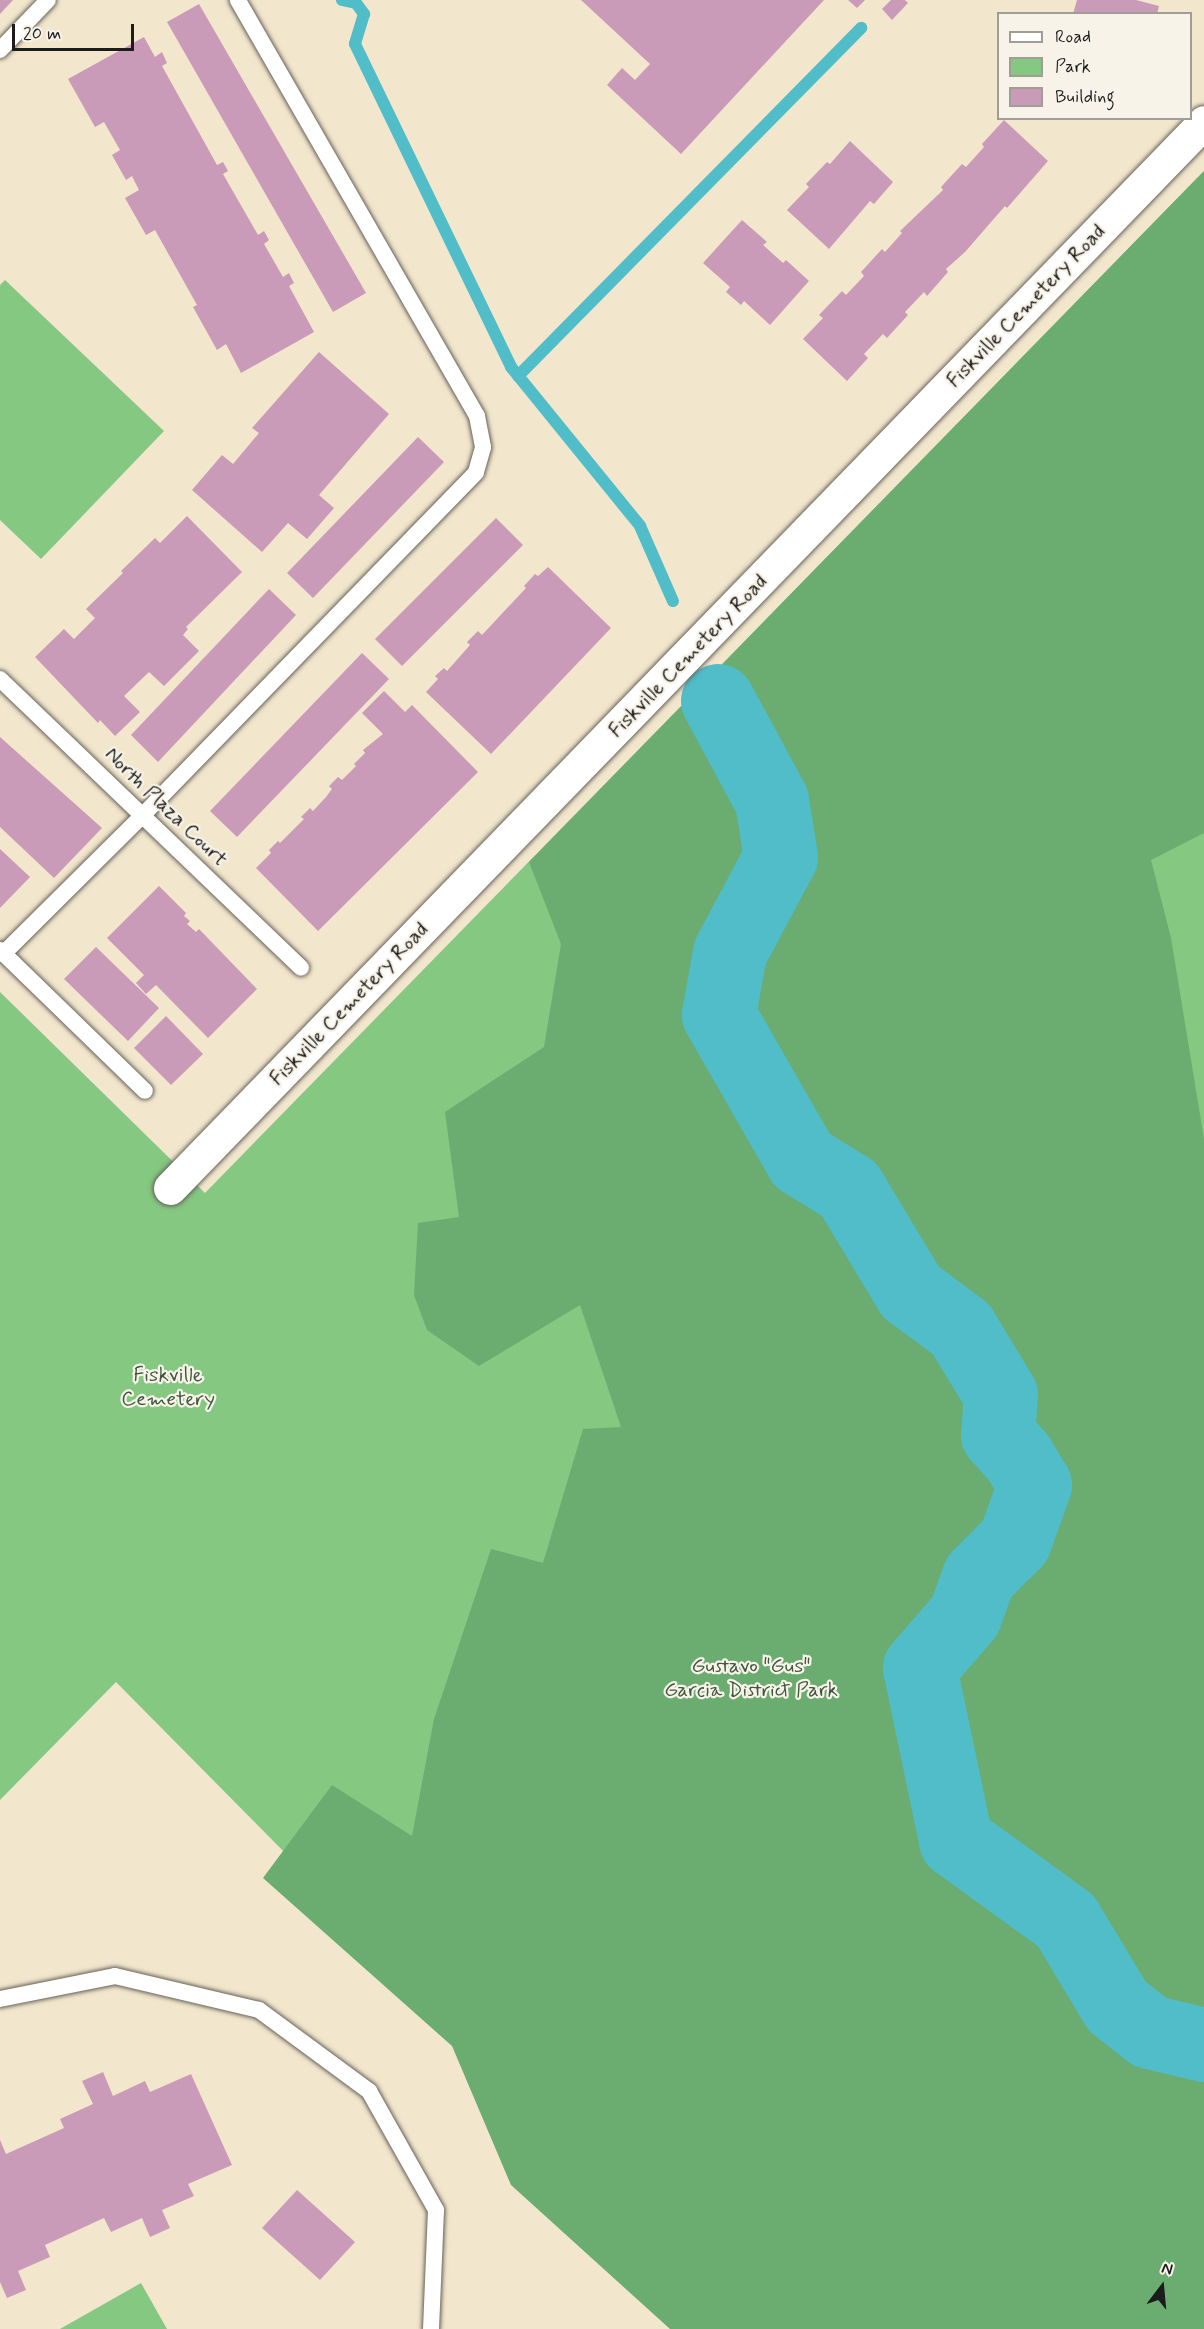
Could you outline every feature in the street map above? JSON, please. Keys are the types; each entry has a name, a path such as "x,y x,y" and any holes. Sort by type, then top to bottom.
{"street":[{"name":"Fiskville Cemetery Road","path":"170,1188 1204,122"}],"lane":[{"path":"0,50 48,0"},
{"path":"145,1091 2,952 142,816 476,472 483,447 477,416 238,0"},
{"name":"North Plaza Court","path":"0,679 300,968"},
{"path":"0,1999 115,1976 259,2010 369,2091 436,2210 431,2329"}],"green space":[{"name":"Gustavo \"Gus\" Garcia District Park","path":"1204,171 1204,2329 756,2329 116,1682 0,1800 0,992 205,1193"},
{"name":"Gustavo \"Gus\" Garcia District Park","path":"1204,171 1204,833 1151,860 1171,938 1204,1139 1204,2329 670,2329 511,2185 452,2046 263,1878 332,1785 412,1836 434,1719 491,1549 543,1563 583,1429 621,1427 580,1305 479,1366 427,1330 414,1295 418,1223 459,1217 445,1112 544,1047 561,944 529,862"},
{"path":"5,280 164,431 41,559 0,520 0,285"},
{"path":"141,2283 167,2329 60,2329"}],"building":[{"path":"0,0 13,0 0,14"},
{"path":"581,0 824,0 681,154 607,85 622,68 635,80 650,64"},
{"path":"848,0 865,0 857,8"},
{"path":"891,0 905,0 908,3 892,20 882,9"},
{"path":"1077,0 1136,0 1159,6 1158,12 1074,12"},
{"path":"199,4 366,293 333,312 167,22"},
{"path":"144,37 155,57 162,52 167,63 162,66 217,165 223,162 228,171 223,174 258,235 264,231 269,240 264,244 283,277 289,273 294,283 289,286 314,332 241,373 226,344 217,350 193,307 197,305 155,230 146,235 125,198 139,190 132,176 126,180 112,155 120,150 104,122 95,127 68,79"},
{"path":"1004,120 1048,161 1007,208 1005,206 965,252 946,269 948,272 927,296 924,292 905,312 908,315 887,338 883,334 864,354 868,358 847,381 803,339 823,318 819,315 842,291 846,295 864,276 861,272 882,249 885,252 902,233 900,231 943,190 941,187 962,164 966,167 984,147 982,144"},
{"path":"850,141 893,182 874,204 870,201 829,249 787,210 809,187 806,184 827,162 830,164"},
{"path":"742,220 767,242 763,245 783,263 786,260 809,281 770,325 744,301 741,305 726,292 730,287 703,263"},
{"path":"319,352 389,414 319,495 334,508 307,539 288,523 262,552 192,490 222,455 233,464 259,433 252,428"},
{"path":"418,437 444,462 313,598 287,573"},
{"path":"187,516 242,572 186,627 188,629 183,635 199,651 164,686 149,672 124,696 140,712 115,736 100,720 98,723 35,657 64,629 74,639 95,618 86,609 155,538 160,543"},
{"path":"496,518 523,545 402,666 375,639"},
{"path":"548,567 611,628 491,754 426,692 438,679 435,676 444,668 447,671 470,645 467,642 478,631 482,635 526,588 524,586 535,574 538,576"},
{"path":"269,589 296,615 158,762 131,735"},
{"path":"362,653 389,679 237,837 210,811"},
{"path":"384,691 405,712 412,705 478,772 318,931 256,868 271,853 269,850 278,841 280,843 304,819 301,817 310,808 313,811 326,797 332,789 329,786 338,777 342,780 356,766 354,764 365,753 363,750 383,734 362,713"},
{"path":"0,737 102,828 54,878 0,827"},
{"path":"0,849 30,877 0,908"},
{"path":"159,886 186,913 184,916 190,921 187,924 196,932 199,929 257,989 208,1038 156,985 146,994 136,983 144,975 107,938"},
{"path":"96,947 159,1008 128,1041 64,979"},
{"path":"166,1016 203,1054 171,1085 134,1048"},
{"path":"103,2072 113,2096 145,2081 150,2092 191,2074 232,2165 188,2184 194,2196 162,2210 170,2228 150,2237 142,2218 111,2232 104,2218 45,2245 50,2257 18,2271 26,2290 7,2298 0,2282 0,2140 6,2154 64,2128 60,2119 93,2104 82,2081"},
{"path":"297,2190 355,2242 320,2280 262,2228"}],"waterway":[{"path":"342,0 356,3 364,14 355,44 511,367 640,526 673,601"},
{"path":"518,376 861,28"},
{"path":"718,701 772,801 781,857 730,953 719,1015 802,1160 849,1189 911,1292 961,1329 1001,1395 998,1435 1018,1457 1035,1485 1015,1541 979,1577 965,1616 920,1668 956,1841 1066,1921 1117,2006 1150,2032 1204,2045"}],"park label":[{"name":"Fiskville Cemetery","path":"168,1387"}]}
